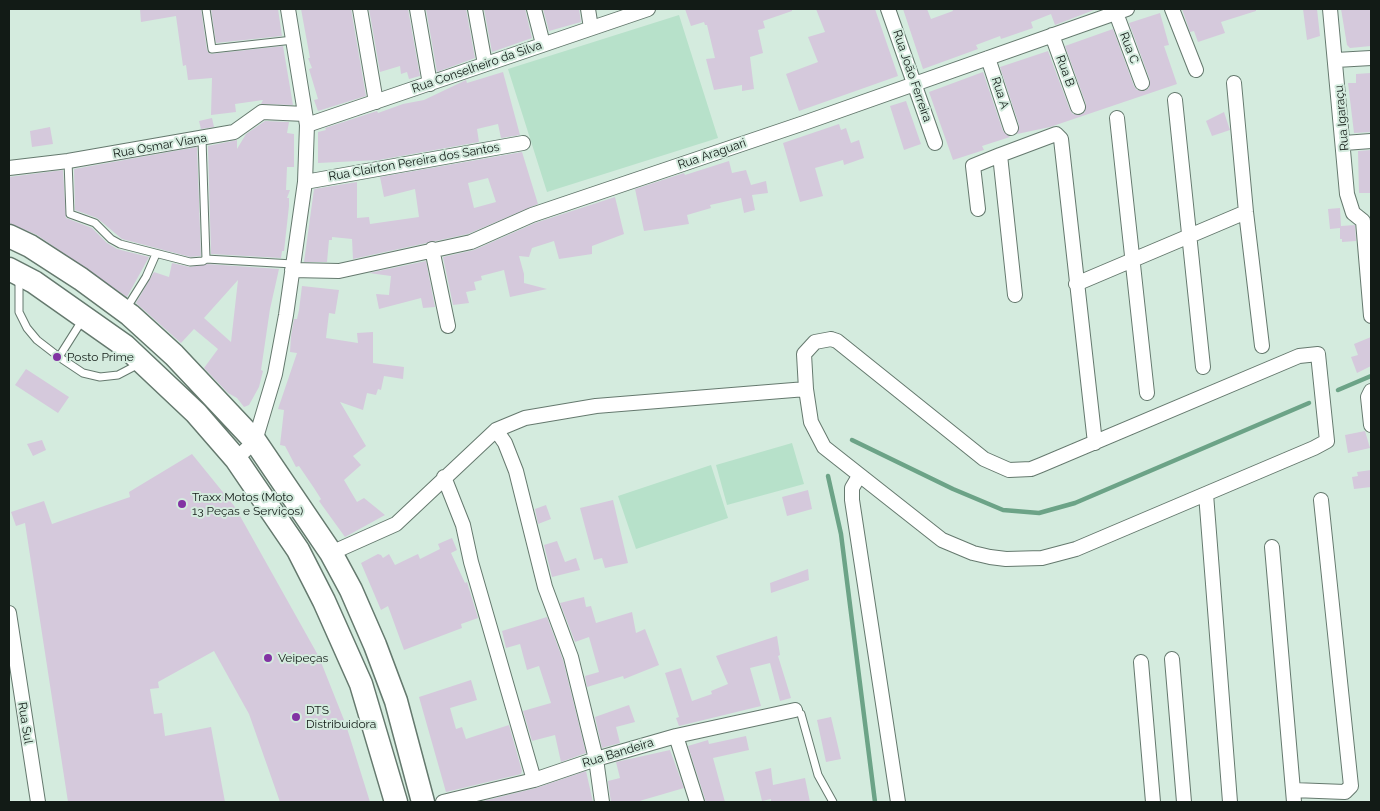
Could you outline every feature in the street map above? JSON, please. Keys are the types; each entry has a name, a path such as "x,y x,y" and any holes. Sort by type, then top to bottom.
{"main road":[{"path":"9,236 30,246 125,311 174,354 255,441 331,554 351,590 375,644 396,701 423,802"},
{"path":"14,271 85,317 143,362 196,413 236,459 298,550 332,616 361,684 396,802"}],"street":[{"path":"236,459 255,441 275,374 305,182 306,120 288,9"},
{"path":"360,9 376,102"},
{"path":"417,9 430,84"},
{"path":"475,9 485,64"},
{"path":"534,9 543,44"},
{"path":"588,9 592,28"},
{"name":"Rua Conselheiro da Silva","path":"306,120 376,102 647,9"},
{"name":"Rua João Ferreira","path":"888,9 935,144"},
{"path":"1172,9 1196,70"},
{"name":"Rua Igaraçu","path":"1330,9 1350,206 1358,219 1367,221"},
{"name":"Rua Araguari","path":"293,267 348,270 432,249 471,242 532,215 915,84 1121,11"},
{"name":"Rua C","path":"1121,11 1142,83"},
{"name":"Rua B","path":"1052,35 1078,107"},
{"name":"Rua A","path":"988,58 1011,128"},
{"path":"1336,60 1371,58"},
{"path":"1234,83 1246,212 1262,346"},
{"path":"1175,100 1203,367"},
{"name":"Rua Osmar Viana","path":"9,168 68,161 234,132 262,112 306,120"},
{"path":"1117,118 1146,393"},
{"path":"978,209 972,166 1054,135 1060,137 1095,443"},
{"path":"1344,144 1371,142"},
{"name":"Rua Clairton Pereira dos Santos","path":"305,182 523,143"},
{"path":"1000,155 1015,295"},
{"path":"1076,284 1246,212"},
{"path":"1367,221 1371,316"},
{"path":"432,249 448,326"},
{"path":"831,339 837,341 984,459 1000,468 1030,469 1095,443 1299,356 1318,354 1327,441 1206,494 1060,554 1042,558 1006,559 973,553 942,540 830,453 818,439 811,422 806,389 804,354 815,342 831,339"},
{"path":"331,554 396,524 496,430 525,418 596,406 806,389"},
{"path":"1369,394 1371,425"},
{"path":"496,430 505,443 516,471 546,587 571,657 596,759 602,802"},
{"path":"859,476 852,488 852,500 898,802"},
{"path":"444,477 463,525 471,562 534,780"},
{"path":"1206,494 1230,802"},
{"path":"1272,547 1294,796 1345,792 1352,786 1321,500"},
{"name":"Rua Sul","path":"9,613 38,802"},
{"path":"1172,659 1184,802"},
{"path":"1141,662 1153,802"},
{"name":"Rua Bandeira","path":"443,802 534,780 596,759 676,736 795,710"},
{"path":"676,736 696,802"}],"lane":[{"path":"206,9 212,49 293,40"},
{"path":"202,139 206,259"},
{"path":"68,161 70,214 95,222 111,239 120,244 190,262 206,259 293,267"},
{"path":"125,311 146,277 156,254"},
{"path":"14,271 19,312 27,328 37,340 59,357 83,373 100,377 118,375 143,362"},
{"path":"59,357 85,317"},
{"path":"795,710 801,714 818,775 833,802"}],"green space":[{"path":"679,15 718,138 547,192 508,69"},
{"path":"792,443 804,484 727,505 716,465"},
{"path":"711,465 728,518 636,549 618,496"}],"building":[{"path":"140,9 201,9 207,50 210,54 283,46 293,105 261,104 263,100 235,104 236,112 211,115 212,78 188,80 186,65 183,66 176,16 141,22"},
{"path":"211,9 278,9 282,36 216,43"},
{"path":"301,9 351,9 366,96 318,111 314,100 318,99 309,69 312,68 308,58 310,58"},
{"path":"369,9 408,9 420,76 409,79 407,72 401,74 400,66 380,72"},
{"path":"426,9 466,9 475,58 437,72"},
{"path":"484,9 525,9 532,38 492,52"},
{"path":"543,9 579,9 581,22 549,31"},
{"path":"685,9 792,9 792,11 763,21 765,28 758,30 763,53 750,57 754,89 742,91 742,85 714,90 706,59 715,58 707,25 704,22 691,26"},
{"path":"816,9 875,9 898,76 799,111 786,74 818,62 808,37 825,32"},
{"path":"903,9 927,9 931,19 953,11 952,9 1094,10 1055,25 1051,14 1031,22 1033,28 1001,39 1000,36 976,45 978,49 923,69"},
{"path":"1182,9 1256,9 1256,11 1221,22 1225,33 1198,42 1194,31 1190,32"},
{"path":"1303,9 1317,9 1320,36 1307,40"},
{"path":"1341,9 1371,10 1371,46 1350,48 1347,45"},
{"path":"1160,13 1169,45 1164,46 1177,84 1050,127 1017,134 1019,125 1000,67 1048,51 1070,110 1073,114 1080,115 1085,112 1086,104 1065,46 1113,29 1134,86 1137,90 1145,91 1149,88 1150,80 1129,23"},
{"path":"503,72 520,135 501,138 498,124 477,129 479,142 379,160 318,163 318,132 326,130 325,128 377,111 378,113 403,104 424,100 466,80 467,83"},
{"path":"983,72 1003,131 1010,137 982,146 984,150 953,160 929,92"},
{"path":"1371,73 1371,132 1354,133 1348,83 1356,83 1356,74"},
{"path":"906,101 921,144 904,150 890,106"},
{"path":"1224,112 1230,130 1212,136 1206,121"},
{"path":"212,118 214,127 201,129 199,121"},
{"path":"265,121 289,122 287,133 294,134 294,167 287,167 286,190 290,190 287,198 289,198 289,206 284,251 282,251 281,258 211,254 208,146 237,140 237,149 246,134"},
{"path":"839,124 841,130 846,128 851,143 859,140 864,158 844,165 843,160 815,168 823,196 800,202 783,143"},
{"path":"50,127 53,144 32,147 30,131"},
{"path":"197,147 201,256 190,257 122,239 97,218 75,210 74,169"},
{"path":"1371,150 1371,193 1359,193 1358,151"},
{"path":"522,152 538,204 468,234 353,259 352,239 332,237 332,240 329,240 327,262 304,262 314,189 357,182 357,218 369,217 370,224 419,217 415,189 384,197 380,177","holes":["488,178 496,202 474,208 468,183"]},
{"path":"729,161 732,173 746,170 751,185 766,181 768,193 752,195 755,210 744,213 741,198 710,205 711,208 687,215 689,224 644,231 635,189"},
{"path":"63,170 66,218 92,228 107,243 117,249 149,257 127,297 37,235 9,223 9,177"},
{"path":"615,197 624,234 592,246 592,254 559,259 554,241 532,248 529,257 519,256 524,274 524,283 547,289 510,297 504,270 481,276 482,280 474,282 476,290 466,292 469,303 453,305 443,257 474,250 535,223"},
{"path":"1340,208 1341,226 1355,225 1356,241 1342,242 1342,239 1340,239 1340,228 1330,229 1328,209"},
{"path":"426,261 435,307 423,308 421,298 379,309 376,294 389,295 391,276 369,273"},
{"path":"172,263 190,267 207,264 279,269 270,309 261,370 263,371 259,387 249,405 244,407 237,398 228,393 204,368 218,349 194,329 181,343 136,303 154,272 169,277","holes":["238,280 231,342 204,318"]},
{"path":"302,286 339,290 335,314 329,313 326,338 358,343 357,333 373,332 373,363 404,367 403,379 384,376 381,390 378,389 376,395 367,393 363,410 340,402 366,446 353,456 361,465 344,480 357,502 364,498 385,515 345,537 319,501 321,499 299,466 296,467 285,446 280,445 284,410 278,409 297,353 290,352 291,336 294,319 297,319 299,310"},
{"path":"1371,337 1371,366 1357,373 1351,357 1358,355 1354,344"},
{"path":"26,369 69,397 58,413 15,385"},
{"path":"1365,431 1370,448 1348,453 1345,435"},
{"path":"42,440 46,450 33,456 27,444"},
{"path":"192,454 235,507 319,657 346,725 370,802 280,802 249,714 214,651 158,682 159,688 150,689 154,714 162,713 165,736 211,727 225,802 68,802 25,523 16,526 11,512 44,501 52,524 130,497 129,492"},
{"path":"1371,470 1371,487 1354,489 1352,477 1358,476 1357,472"},
{"path":"808,490 812,509 787,516 782,497"},
{"path":"613,500 628,563 605,568 602,558 594,560 580,508"},
{"path":"546,505 551,519 538,524 535,509"},
{"path":"452,538 457,550 451,553 465,583 467,582 478,618 461,624 462,628 404,650 388,606 381,610 361,563 378,554 383,558 389,554 395,565 418,554 420,559 440,549 438,544"},
{"path":"557,541 565,562 576,558 580,570 552,577 544,545"},
{"path":"808,569 809,580 771,593 770,583"},
{"path":"584,597 586,607 591,606 596,623 632,612 636,633 645,629 659,665 624,679 623,676 587,687 585,676 599,672 589,637 575,642 560,603"},
{"path":"547,617 563,660 586,753 561,762 555,735 532,741 523,711 551,703 539,666 527,670 520,644 506,648 502,631"},
{"path":"777,636 780,655 778,656 791,698 780,701 770,663 750,668 761,706 679,726 676,718 679,717 665,673 681,668 692,701 712,694 711,691 728,684 716,656"},
{"path":"471,680 477,700 450,708 456,729 462,727 466,739 509,725 522,771 521,774 446,792 419,697"},
{"path":"629,705 635,722 616,727 620,743 602,748 595,717"},
{"path":"831,717 841,759 826,762 817,720"},
{"path":"746,736 749,750 713,758 725,802 706,802 688,746 708,740 709,744"},
{"path":"670,750 684,788 636,802 611,802 608,781 620,778 616,762"},
{"path":"771,768 773,785 805,778 810,802 771,802 771,799 762,801 755,772"},
{"path":"586,771 593,802 479,802 536,788"}],"waterway":[{"path":"1338,390 1371,376"},
{"path":"852,440 953,489 1003,510 1039,513 1075,503 1309,403"},
{"path":"828,476 841,534 875,802"}],"place":[{"name":"Posto Prime","path":"57,357"},
{"name":"Traxx Motos (Moto 13 Peças e Serviços)","path":"182,504"},
{"name":"Veipeças","path":"268,658"},
{"name":"DTS Distribuidora","path":"296,717"}]}
